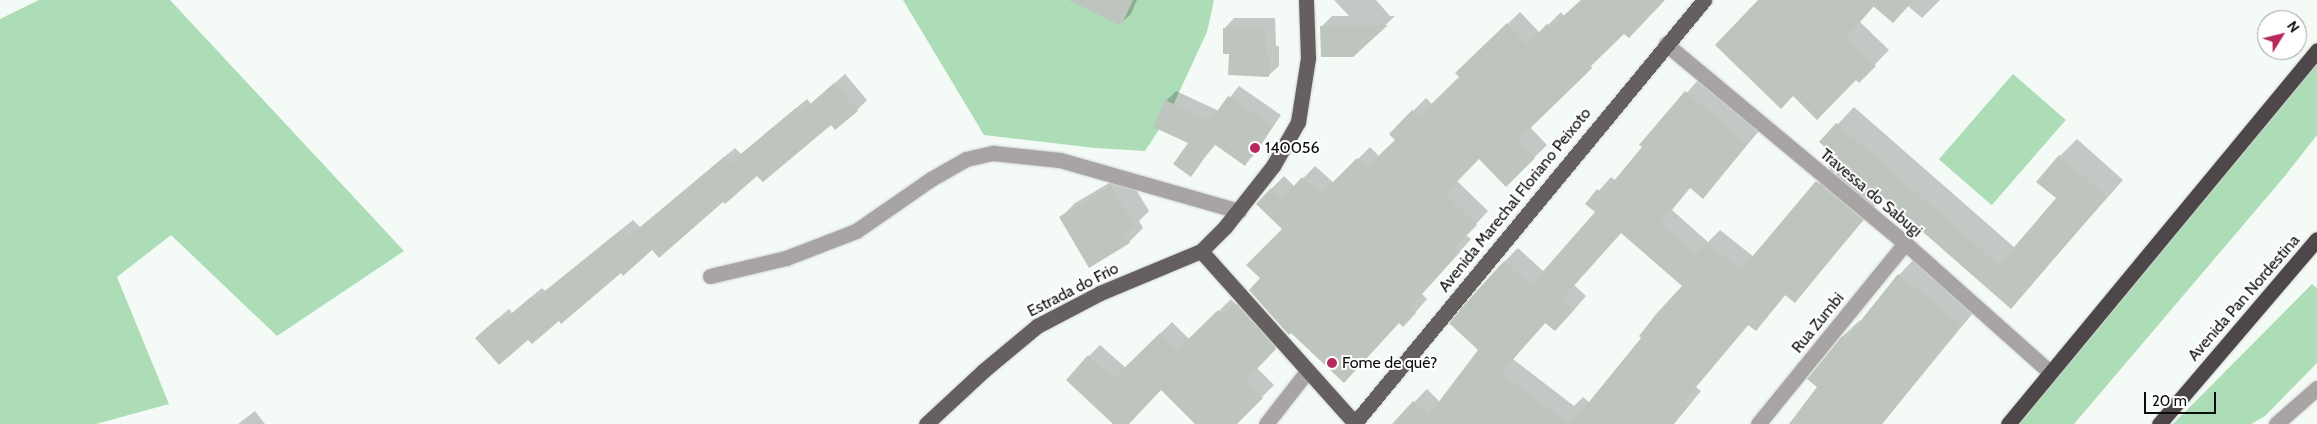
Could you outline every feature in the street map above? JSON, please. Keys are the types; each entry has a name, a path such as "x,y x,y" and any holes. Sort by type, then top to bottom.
{"highway":[{"path":"2008,424 2317,50"},
{"name":"Avenida Pan Nordestina","path":"2159,424 2317,239"}],"main road":[{"name":"Estrada do Frio","path":"926,424 983,371 1037,326 1100,293 1201,251 1225,227 1273,166 1298,122 1308,58 1306,0"},
{"name":"Avenida Marechal Floriano Peixoto","path":"1354,424 1704,0"},
{"path":"1201,251 1354,424"}],"street":[{"name":"Travessa do Sabugi","path":"1666,44 1905,243 2050,372"},
{"path":"710,276 786,258 856,231 931,179 966,159 994,153 1060,160 1239,211"},
{"name":"Rua Zumbi","path":"1758,424 1905,243"},
{"path":"1266,424 1308,370"},
{"path":"2276,424 2317,388"}],"green space":[{"path":"39,0 170,0 404,251 277,336 171,235 117,277 169,404 96,424 0,424 0,19"},
{"path":"903,0 1214,0 1207,32 1168,116 1145,151 1095,148 984,135"},
{"path":"2317,53 2317,135 2284,177 2074,424 2019,424"},
{"path":"2013,74 2066,120 1992,205 1939,159"},
{"path":"2312,284 2317,288 2317,363 2265,416 2251,424 2173,424"}],"building":[{"path":"1068,0 1133,0 1121,26"},
{"path":"1581,0 1665,0 1629,38 1624,34 1518,140 1535,158 1506,187 1479,159 1445,194 1477,225 1454,248 1460,252 1410,307 1416,313 1403,327 1399,323 1344,383 1291,333 1289,335 1249,290 1260,278 1246,265 1282,229 1256,204 1271,188 1282,199 1302,177 1321,194 1357,158 1366,168 1395,140 1389,134 1412,110 1419,116 1459,77 1455,73 1507,23 1527,44 1547,24 1551,27"},
{"path":"1758,0 1914,0 1893,23 1873,6 1847,37 1876,66 1859,83 1856,80 1817,120 1793,96 1781,109 1715,45"},
{"path":"1388,25 1353,57 1321,57 1320,26"},
{"path":"1265,27 1266,55 1270,56 1269,77 1228,75 1229,54 1223,54 1223,28"},
{"path":"834,83 858,111 835,130 831,125 763,182 757,176 725,204 723,202 659,258 652,250 623,276 621,273 561,324 559,321 532,344 528,340 499,365 475,338 498,318 502,322 531,297 534,300 622,229 629,237 724,157 730,163 796,108 800,113"},
{"path":"1685,91 1747,145 1703,199 1689,187 1660,224 1695,255 1706,242 1741,270 1816,181 1863,220 1795,303 1785,295 1756,331 1748,325 1684,401 1689,405 1673,424 1571,424 1641,338 1639,336 1657,313 1682,286 1621,233 1562,299 1574,309 1555,331 1545,323 1501,373 1568,424 1392,424 1413,401 1428,416 1478,350 1449,323 1465,304 1504,261 1531,285 1595,212 1585,204 1597,189 1603,194 1642,147 1639,145"},
{"path":"1228,96 1272,126 1245,166 1214,144 1191,177 1173,164 1188,143 1153,127 1165,100 1210,121"},
{"path":"1836,123 1999,265 2056,198 2036,182 2059,155 2107,197 2011,309 1883,197 1875,206 1828,167 1837,157 1819,142"},
{"path":"1111,186 1135,226 1124,233 1130,243 1089,268 1059,217"},
{"path":"1898,274 1961,325 1882,424 1789,424 1817,387 1807,379 1842,336 1846,339"},
{"path":"1235,303 1276,349 1246,380 1263,398 1237,424 1195,424 1161,390 1129,424 1113,424 1066,380 1088,355 1113,379 1160,333 1177,350 1218,310 1223,315"}],"place":[{"name":"140056","path":"1255,148"},
{"name":"Fome de quê?","path":"1332,363"}]}
